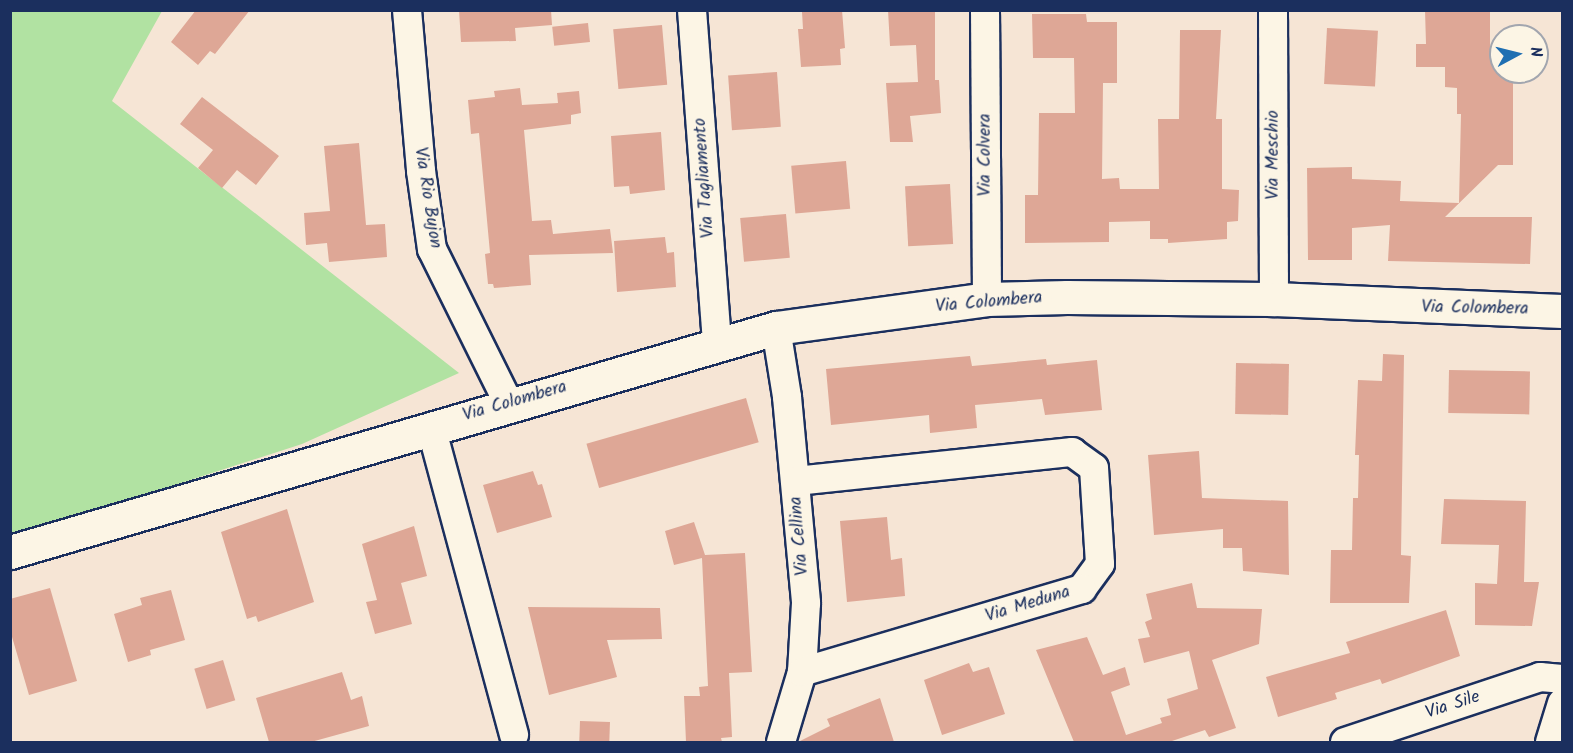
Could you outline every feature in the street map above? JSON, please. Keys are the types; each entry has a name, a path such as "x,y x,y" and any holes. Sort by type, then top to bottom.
{"street":[{"name":"Via Rio Bujon","path":"407,10 432,249 509,404"},
{"name":"Via Tagliamento","path":"692,10 717,345"},
{"name":"Via Colvera","path":"985,10 987,299"},
{"name":"Via Meschio","path":"1273,10 1274,299"},
{"name":"Via Colombera","path":"10,552 509,404 776,328 987,299 1274,299 1563,311"},
{"name":"Via Cellina","path":"776,328 796,482 806,603 802,672 781,742"},
{"path":"431,427 514,735"},
{"name":"Via Meduna","path":"796,482 1072,452 1094,468 1100,564 1082,589 802,672"},
{"name":"Via Sile","path":"1345,742 1540,678 1563,679"},
{"path":"1550,742 1562,711"}],"green space":[{"path":"10,11 162,11 112,101 459,373 302,444 11,538"}],"building":[{"path":"196,10 250,10 215,54 210,51 198,65 171,42"},
{"path":"459,10 551,10 552,25 515,28 516,41 461,42"},
{"path":"842,10 845,48 840,49 841,65 801,67 798,29 803,29 802,12"},
{"path":"888,10 935,10 935,80 939,80 941,113 910,116 913,142 890,142 886,83 918,82 916,45 890,46"},
{"path":"1425,10 1490,10 1489,84 1513,84 1513,165 1498,165 1445,217 1532,217 1530,264 1388,261 1390,225 1352,228 1352,260 1308,260 1307,168 1352,167 1352,179 1401,181 1400,201 1459,203 1461,114 1457,114 1457,88 1445,87 1445,67 1416,67 1416,44 1426,44"},
{"path":"1032,14 1086,14 1087,22 1117,22 1117,83 1103,83 1102,179 1119,178 1120,189 1159,189 1158,119 1179,119 1180,30 1221,30 1216,119 1222,119 1222,189 1239,190 1238,221 1227,222 1227,239 1168,243 1168,239 1150,239 1150,221 1109,222 1109,242 1025,243 1025,195 1038,195 1039,113 1075,113 1074,58 1033,58"},
{"path":"588,23 590,42 554,46 552,27"},
{"path":"662,25 667,85 618,89 613,29"},
{"path":"1327,28 1378,31 1375,87 1324,84"},
{"path":"777,72 781,127 732,130 728,75"},
{"path":"520,88 522,105 558,103 557,93 579,91 581,113 571,115 571,124 524,130 532,221 551,220 553,234 610,229 613,253 529,255 531,285 494,288 493,284 488,284 485,254 490,253 479,133 471,134 468,100 495,97 494,91"},
{"path":"202,97 279,156 256,185 237,170 222,188 198,168 213,150 180,124"},
{"path":"661,132 665,190 630,194 629,186 614,187 611,136"},
{"path":"359,143 366,225 385,224 387,257 329,262 327,243 306,245 304,213 330,211 324,146"},
{"path":"846,161 850,209 795,214 791,166"},
{"path":"950,184 953,244 908,246 905,186"},
{"path":"786,214 790,258 744,262 740,218"},
{"path":"665,237 667,253 674,252 676,287 617,292 614,241"},
{"path":"1383,354 1404,355 1401,555 1411,556 1409,603 1330,603 1331,550 1352,550 1353,498 1358,498 1359,455 1355,455 1358,380 1382,381"},
{"path":"970,356 972,366 1046,359 1047,365 1097,360 1102,410 1045,415 1042,399 975,405 977,428 930,433 929,415 831,425 826,369"},
{"path":"1236,363 1289,364 1288,415 1235,414"},
{"path":"1449,370 1530,371 1529,414 1448,413"},
{"path":"746,398 759,442 599,488 586,444"},
{"path":"1199,451 1202,498 1288,501 1289,575 1243,571 1242,548 1223,548 1223,529 1154,535 1148,455"},
{"path":"533,471 538,485 542,484 552,517 497,533 483,485"},
{"path":"1444,499 1526,501 1524,582 1539,582 1532,626 1475,625 1475,583 1497,584 1499,545 1441,544"},
{"path":"287,509 314,602 258,622 256,616 247,619 221,532"},
{"path":"887,517 891,560 902,558 905,596 847,602 840,521"},
{"path":"694,522 705,555 745,553 752,672 729,673 732,737 721,738 722,742 686,742 684,696 700,696 699,687 708,686 702,558 674,565 665,531"},
{"path":"414,526 427,576 401,583 412,624 375,634 366,602 377,600 362,544"},
{"path":"1192,583 1197,608 1262,609 1259,644 1212,660 1236,728 1209,737 1205,730 1169,742 1074,742 1036,650 1087,637 1103,675 1125,667 1130,685 1111,692 1126,735 1162,723 1160,718 1171,715 1167,699 1198,689 1189,651 1144,663 1138,639 1150,637 1145,622 1152,619 1146,594"},
{"path":"50,588 77,681 29,695 10,630 10,599"},
{"path":"171,590 185,640 150,650 151,655 128,662 114,614 142,605 140,598"},
{"path":"528,607 660,608 662,639 607,640 617,677 549,695"},
{"path":"1446,610 1460,656 1382,684 1380,679 1335,693 1337,699 1278,717 1266,677 1350,653 1346,642"},
{"path":"223,660 235,700 207,709 194,669"},
{"path":"969,663 973,672 989,667 1005,714 942,735 924,680"},
{"path":"342,672 351,700 362,696 369,726 311,742 269,742 256,698"},
{"path":"880,698 894,742 798,742 830,726 827,719"},
{"path":"580,721 610,722 609,742 579,742"}]}
